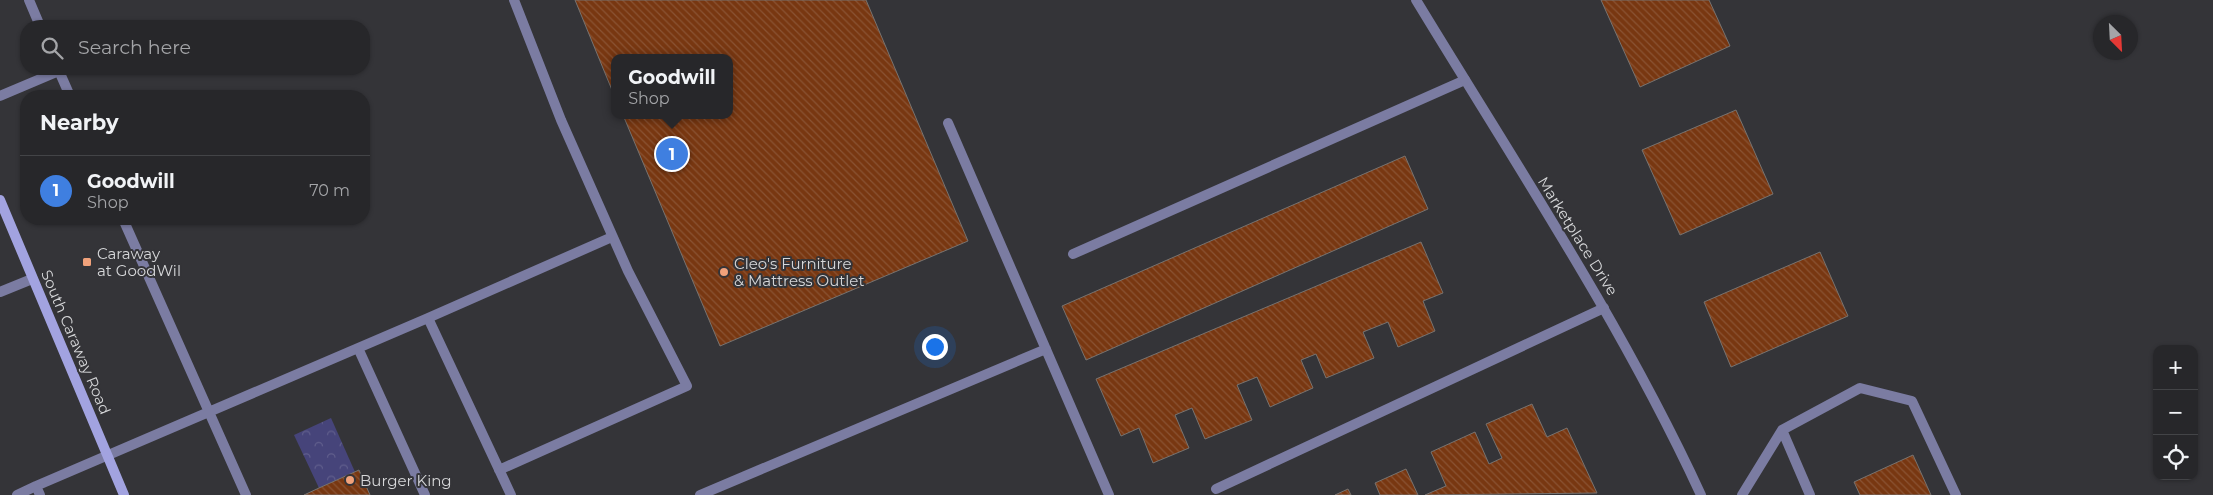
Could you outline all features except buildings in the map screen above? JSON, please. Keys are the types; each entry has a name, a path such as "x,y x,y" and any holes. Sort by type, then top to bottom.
{"main road":[{"name":"South Caraway Road","path":"0,200 124,495"}],"street":[{"path":"29,0 37,20"},
{"path":"500,470 688,386 612,237 561,120 514,0"},
{"name":"Marketplace Drive","path":"1416,0 1604,308 1668,423 1701,495"},
{"path":"0,96 48,75"},
{"path":"61,75 67,90"},
{"path":"1074,254 1465,80"},
{"path":"948,123 1109,495"},
{"path":"126,225 246,495"},
{"path":"17,495 38,491 108,456 612,237"},
{"path":"0,292 32,279"},
{"path":"1216,489 1604,308"},
{"path":"428,318 511,495"},
{"path":"358,348 425,495"},
{"path":"700,495 1046,349"},
{"path":"1742,495 1782,430 1860,388 1912,401 1956,495"},
{"path":"1782,430 1810,495"}],"green space":[{"path":"331,418 355,472 319,488 294,435"}],"place":[{"name":"Goodwill","path":"672,154"},
{"name":"Caraway at GoodWil","path":"87,262"},
{"name":"Cleo's Furniture & Mattress Outlet","path":"724,272"},
{"name":"Burger King","path":"350,480"}]}
